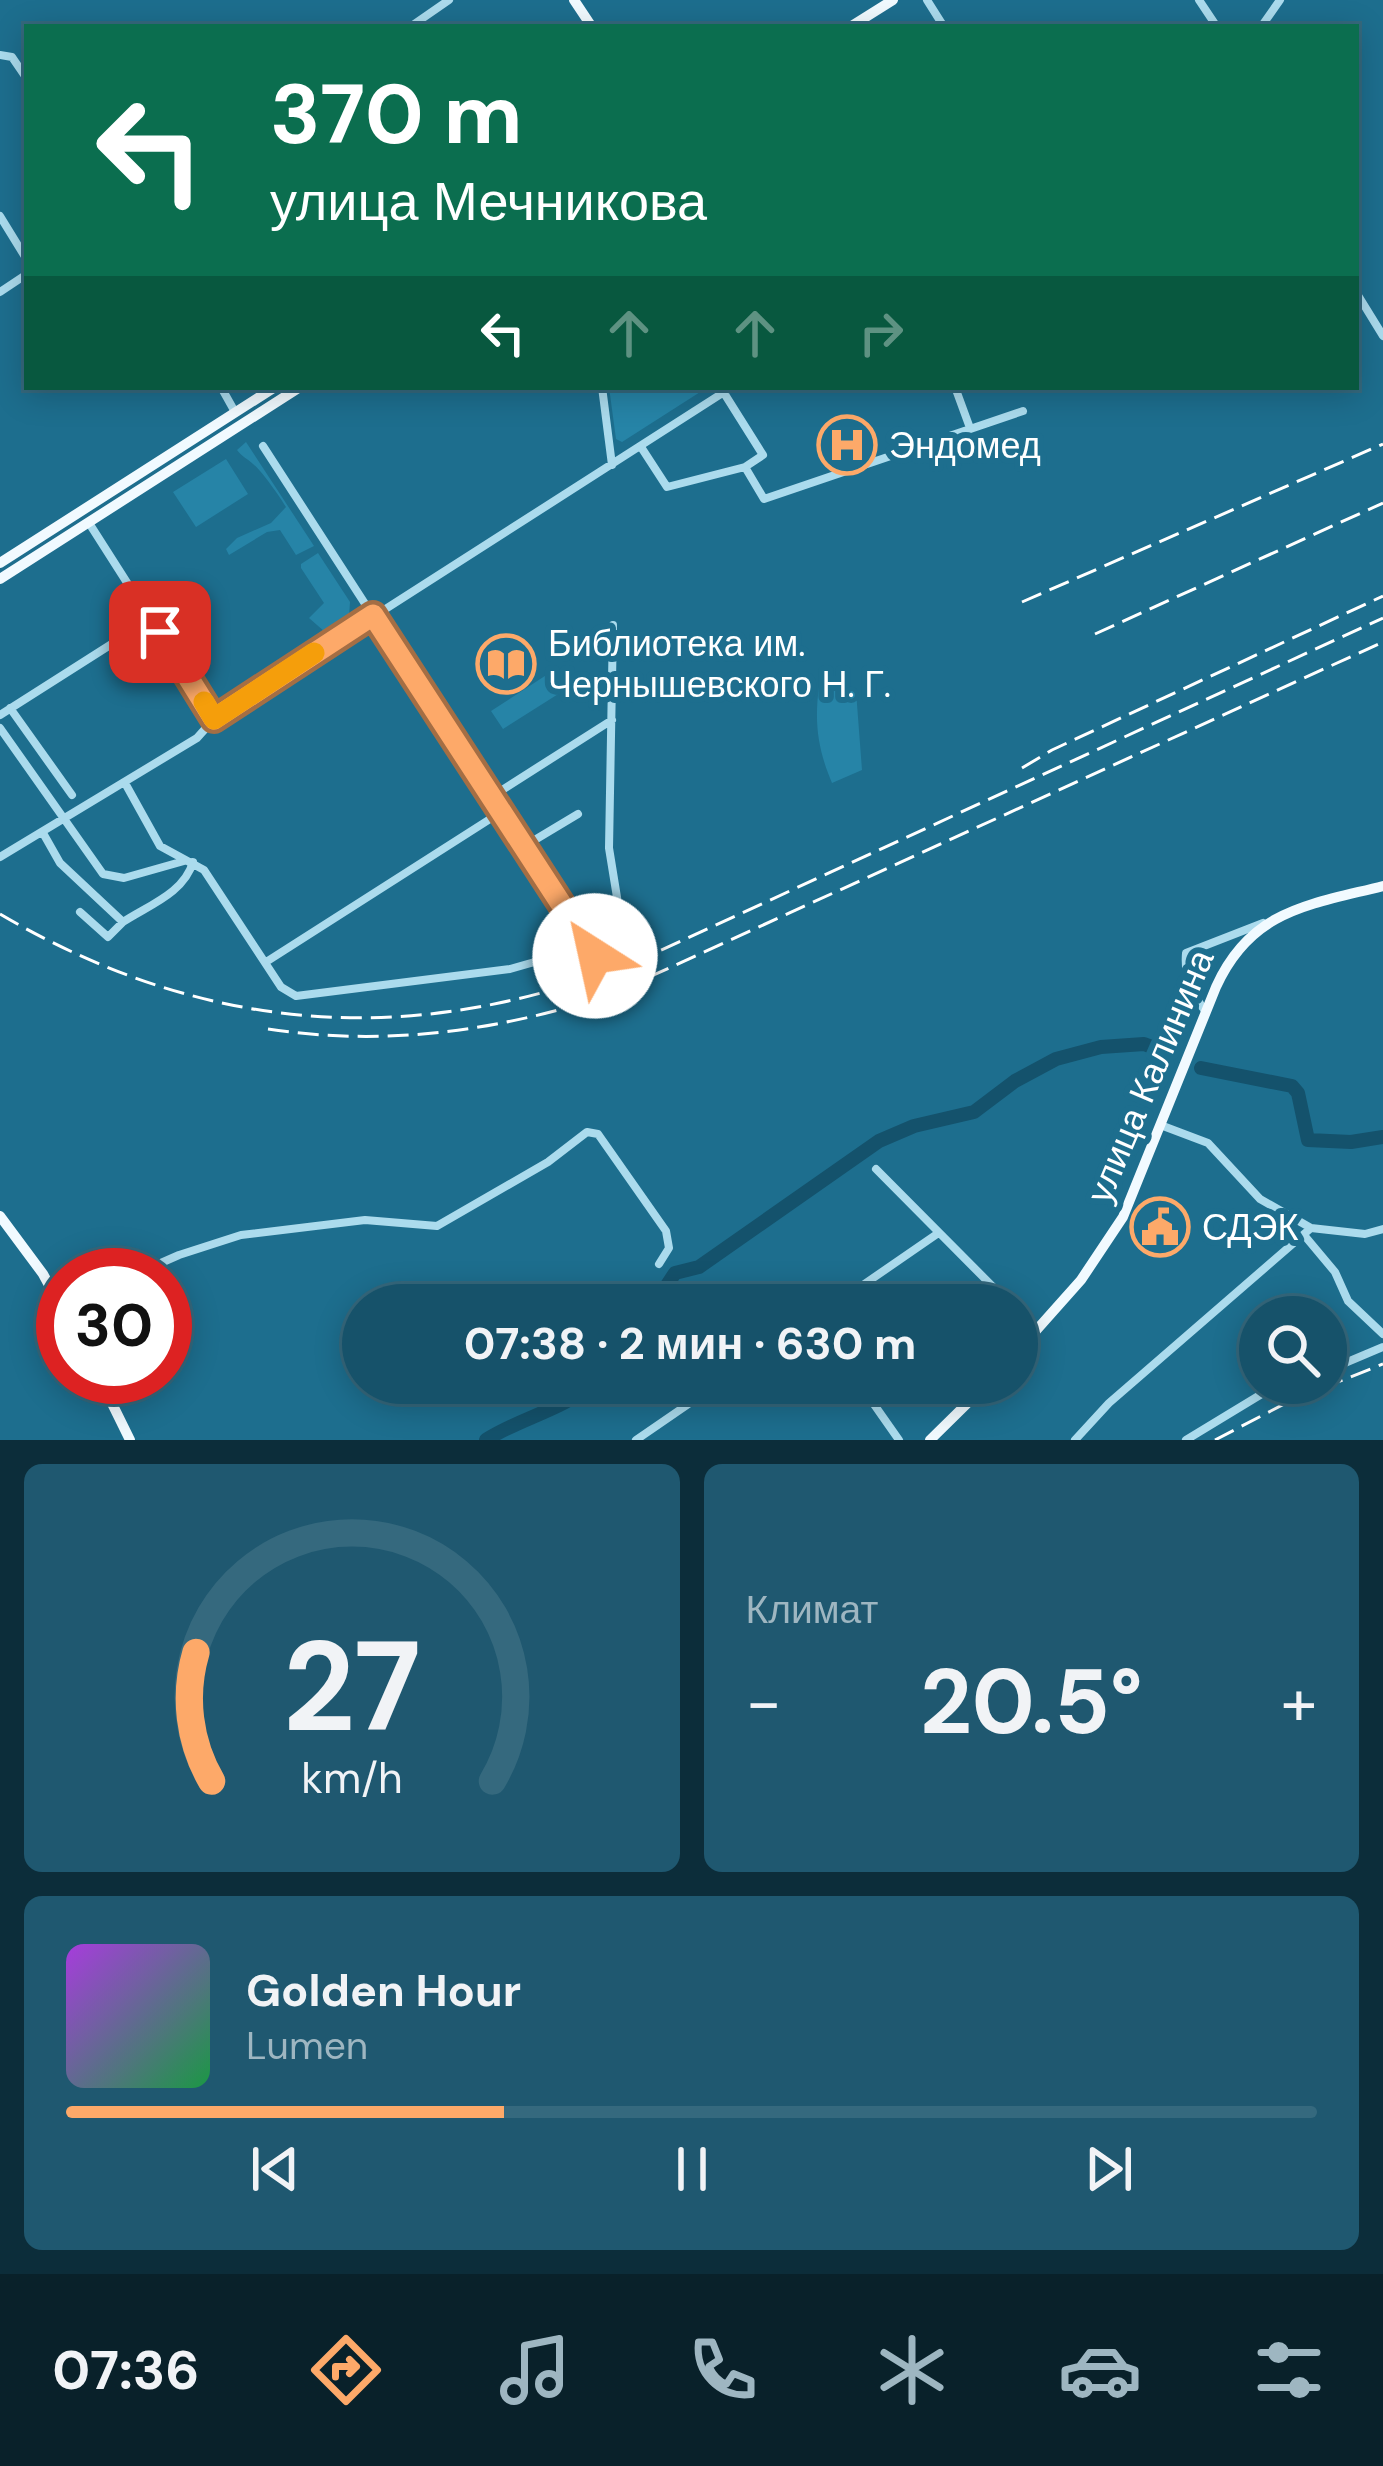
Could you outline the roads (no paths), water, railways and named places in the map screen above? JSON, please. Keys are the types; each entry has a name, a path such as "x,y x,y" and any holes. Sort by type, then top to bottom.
{"main road":[{"path":"855,24 893,0"},
{"path":"0,579 238,418 271,390"},
{"path":"0,563 238,418 294,390"},
{"name":"улица Калинина","path":"1038,1329 1082,1280 1114,1232 1228,962 1243,942 1293,910 1383,886"},
{"path":"0,1216 36,1265"},
{"path":"112,1404 130,1440"},
{"path":"930,1440 967,1404"}],"street":[{"path":"414,24 449,0"},
{"path":"0,56 12,57 24,75"},
{"path":"0,216 24,255"},
{"path":"1359,297 1383,336"},
{"path":"223,390 238,418"},
{"path":"602,390 612,465"},
{"path":"0,857 196,738 214,719 728,390 763,455 745,467 667,487 640,447"},
{"path":"956,390 970,428"},
{"path":"745,467 764,499 1023,411"},
{"path":"263,446 595,956 610,947 621,922 609,848 613,625"},
{"path":"88,522 214,719"},
{"path":"0,715 151,620"},
{"path":"10,708 72,795"},
{"path":"491,797 614,719"},
{"path":"0,728 104,874 124,878 190,861"},
{"path":"125,783 160,846 204,870 281,987 296,996 510,969 587,947"},
{"path":"266,962 501,812"},
{"path":"523,848 578,814"},
{"path":"43,833 61,863 123,922"},
{"path":"80,912 108,937 123,922 179,889 189,878 190,861"},
{"path":"1207,1012 1185,970 1186,953 1270,921"},
{"path":"1162,1126 1208,1143 1260,1199 1307,1231 1348,1301 1383,1334"},
{"path":"192,1251 241,1235 365,1220 437,1226 548,1162 587,1132 598,1134 666,1231 669,1248 659,1264"},
{"path":"876,1169 989,1284"},
{"path":"1075,1440 1109,1402 1307,1231 1365,1234 1383,1229"},
{"path":"864,1284 937,1234"},
{"path":"1347,1362 1383,1347"},
{"path":"636,1440 688,1404"},
{"path":"874,1404 899,1440"},
{"path":"1186,1440 1244,1404"}],"waterway":[{"path":"668,1284 675,1273 699,1267 879,1141 914,1126 974,1112 1015,1081 1056,1059 1101,1047 1144,1044 1165,1052"},
{"path":"1201,1068 1292,1086 1298,1093 1308,1140 1351,1142 1383,1137"},
{"path":"486,1440 560,1404"}],"railway":[{"path":"1022,602 1383,444"},
{"path":"1095,634 1383,503"},
{"path":"1022,768 1383,596"},
{"path":"0,914 80,956 160,986 241,1007 323,1017 405,1016 487,1005 571,984 655,953 1383,618"},
{"path":"268,1029 355,1036 442,1032 527,1018 612,994 1383,642"},
{"path":"1215,1440 1290,1401 1383,1364"}],"place":[{"name":"Эндомед","path":"847,445"},
{"name":"Библиотека им. Чернышевского Н. Г.","path":"506,664"},
{"name":"СДЭК","path":"1160,1227"}]}
